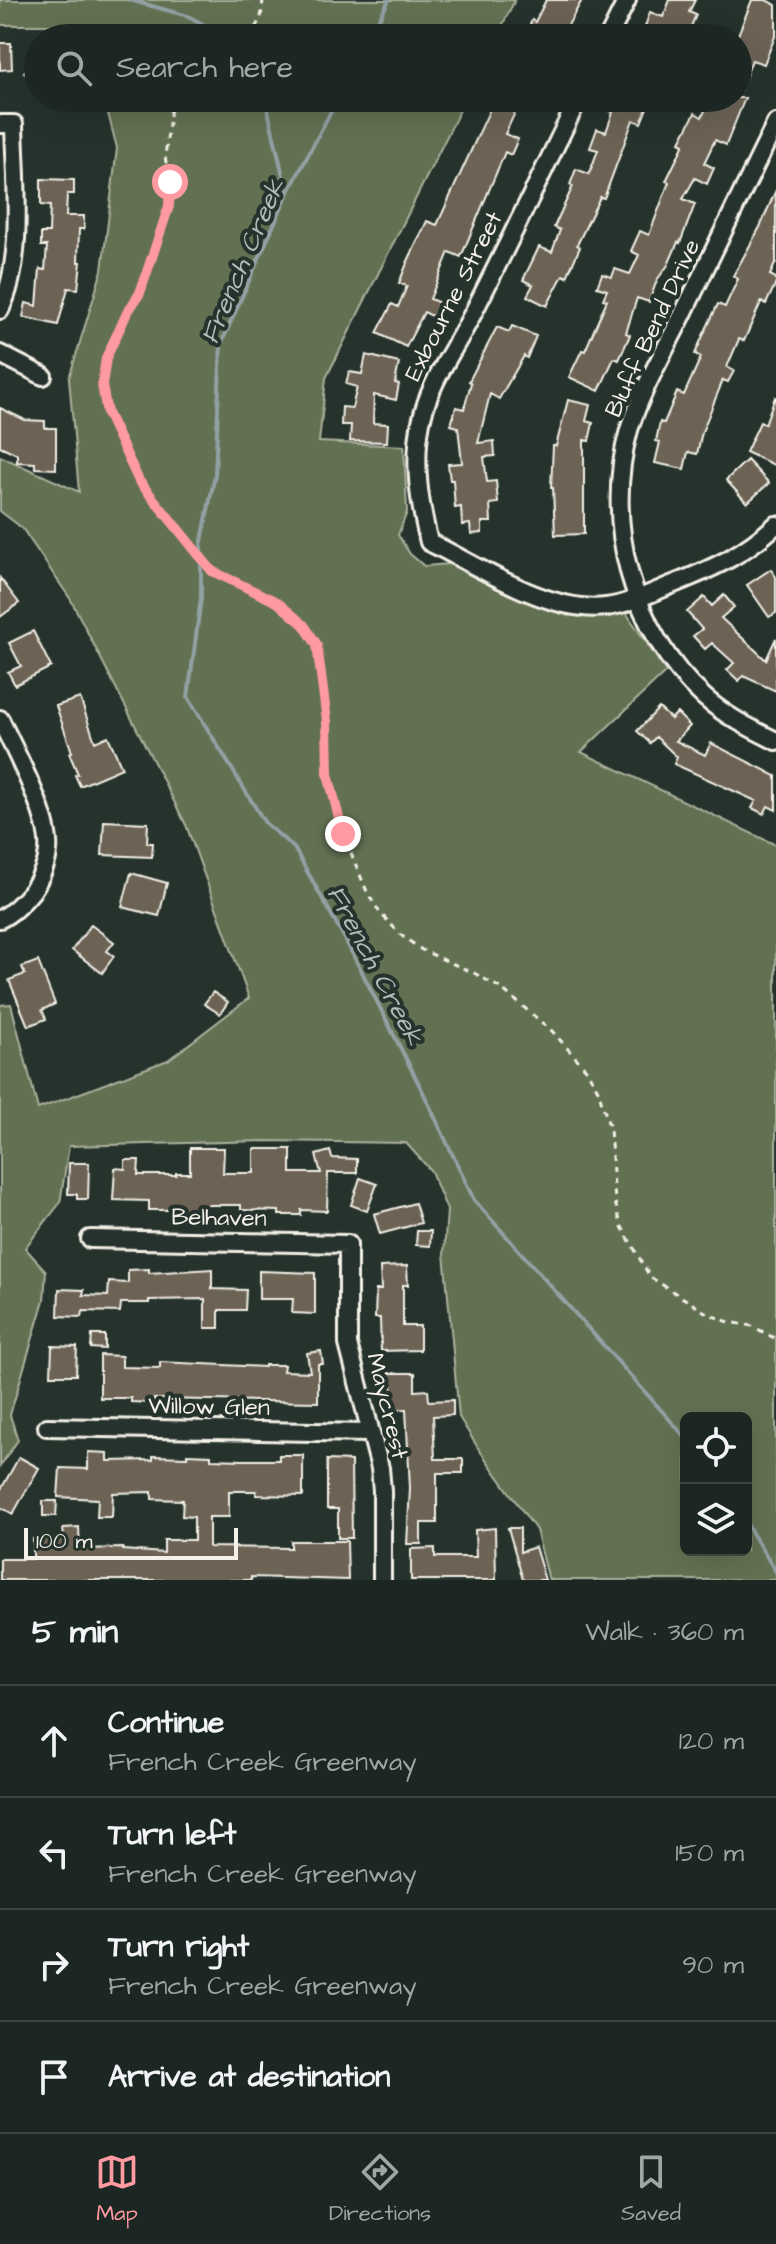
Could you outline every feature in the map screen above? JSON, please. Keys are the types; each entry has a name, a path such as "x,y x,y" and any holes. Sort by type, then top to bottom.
{"street":[{"path":"615,24 627,0"},
{"name":"Exbourne Street","path":"572,112 428,398 416,464 422,514 429,542 543,599 568,606 594,608 638,598"},
{"name":"Bluff Bend Drive","path":"776,123 637,407 623,458 620,508 622,538 638,598 656,638 686,680 732,719 776,741"},
{"path":"0,310 13,273 16,245 7,124"},
{"path":"0,354 43,376"},
{"path":"638,598 729,561 776,525"},
{"path":"0,719 46,830 48,852 39,879 10,914 0,919"},
{"name":"Belhaven","path":"90,1239 348,1244"},
{"name":"Maycrest","path":"348,1244 348,1344 380,1468 382,1580"},
{"name":"Willow Glen","path":"47,1427 369,1433"}],"path":[{"path":"257,24 263,0"},
{"path":"170,112 165,157 170,182 169,206 140,293 106,358 102,385 107,413 125,454 139,481 212,571 277,602 304,625 317,645 327,721 328,774 343,834 368,894 380,913 402,936 422,950 502,989 552,1031 586,1069 598,1090 610,1129 615,1202 621,1225 650,1277 710,1315 752,1326 776,1339"}],"green space":[{"path":"0,0 515,0 503,24 0,25"},
{"path":"108,112 459,112 326,378 319,442 404,446 407,512 398,535 410,554 424,566 450,564 568,616 623,608 666,672 581,752 776,845 776,1580 549,1580 536,1530 459,1417 444,1253 447,1210 431,1171 406,1143 265,1141 69,1146 60,1203 25,1248 46,1271 44,1300 10,1415 18,1440 0,1466 0,1005 11,1004 38,1109 168,1060 249,998 186,825 71,600 22,528 0,511 0,456 79,492 69,378 102,270 117,148"}],"building":[{"path":"546,0 582,0 569,24 530,24 532,20 535,22"},
{"path":"670,0 695,0 689,12 696,15 692,24 646,24 650,12 663,17"},
{"path":"752,0 766,0 776,5 776,34 764,64 752,60 752,24 742,24"},
{"path":"0,43 11,43 12,69 0,70"},
{"path":"489,112 515,112 505,134 518,139 511,155 505,152 461,257 449,252 430,299 440,303 434,317 424,312 406,347 377,333 392,304 398,307 407,286 399,283 427,221 437,225"},
{"path":"613,112 645,112 641,123 633,120 604,198 600,197 577,245 580,247 567,277 563,275 547,306 527,296 533,285 523,280 539,247 552,252 560,230 554,227 573,186 570,185 576,169 589,174 598,150 590,148 597,129 606,132"},
{"path":"704,112 739,112 726,145 715,140 704,163 714,168 707,184 695,178 683,199 695,204 680,243 657,280 649,302 637,298 626,333 630,335 619,360 614,358 599,391 569,377 582,350 585,351 607,300 603,299 607,290 597,287 602,274 612,277 615,269 630,274 639,255 631,251 640,231 649,235 669,182 666,181 684,144 680,142 695,113 702,117"},
{"path":"41,179 74,180 74,194 67,194 66,216 84,216 84,229 79,229 78,262 81,262 78,289 68,288 58,325 23,317 26,303 37,306 40,269 45,270 47,246 41,246 41,233 49,233 50,206 41,205"},
{"path":"776,190 776,262 770,275 776,278 776,283 766,304 761,302 744,341 739,339 727,367 734,371 728,382 723,380 702,432 697,454 688,452 684,469 655,463 660,442 656,441 660,422 664,423 677,392 684,395 701,357 695,354 701,340 718,304 725,307 738,279 733,276"},
{"path":"512,326 536,336 527,358 524,356 499,399 490,394 478,443 494,441 495,456 484,457 487,482 496,481 498,503 490,504 491,522 482,522 482,533 471,534 470,524 462,525 461,507 455,508 453,480 450,480 448,464 462,463 458,427 451,425 456,407 464,409 469,381 497,327 509,332"},
{"path":"366,355 399,363 396,400 374,395 373,423 388,424 387,442 350,441 351,425 341,425 342,407 352,408 357,387 346,384 349,372 362,374"},
{"path":"775,397 776,466 746,452 760,422 765,424"},
{"path":"568,400 590,405 586,421 593,423 589,441 584,440 584,534 555,535 551,488 553,446 556,446"},
{"path":"0,408 25,420 45,421 45,428 56,428 56,469 35,468 35,463 17,462 17,454 0,446"},
{"path":"747,460 769,483 747,503 726,480"},
{"path":"771,569 776,577 776,613 769,617 747,585"},
{"path":"0,578 19,603 0,617"},
{"path":"724,595 734,607 721,618 766,660 776,638 776,691 743,676 739,681 727,670 734,663 712,643 705,649 693,636 702,629 687,612 704,597 712,606"},
{"path":"33,631 51,667 15,685 8,672 21,666 9,643"},
{"path":"80,698 95,742 108,736 122,768 80,786 56,706"},
{"path":"659,708 671,719 677,713 690,726 676,741 705,755 711,743 776,776 776,810 768,806 764,814 752,808 756,801 674,764 677,757 656,737 650,743 637,731"},
{"path":"104,821 148,823 147,843 153,843 152,857 102,855"},
{"path":"131,873 167,883 159,916 122,907"},
{"path":"91,925 114,942 107,951 114,956 102,973 72,950"},
{"path":"38,961 55,1004 42,1010 46,1019 28,1026 9,980 25,974 22,967"},
{"path":"213,992 228,1002 220,1014 204,1004"},
{"path":"190,1148 224,1148 223,1173 254,1173 254,1149 291,1149 291,1173 321,1173 316,1155 330,1151 332,1158 357,1159 357,1173 328,1173 327,1211 301,1210 301,1215 241,1210 241,1205 198,1205 198,1215 175,1214 175,1210 149,1210 149,1201 113,1200 115,1168 125,1169 125,1160 139,1160 138,1175 190,1173"},
{"path":"69,1163 89,1163 88,1199 77,1199 77,1194 68,1194"},
{"path":"360,1178 377,1184 367,1211 351,1205"},
{"path":"415,1203 421,1223 380,1234 374,1214"},
{"path":"417,1231 431,1231 430,1246 416,1245"},
{"path":"407,1266 408,1285 403,1285 403,1326 420,1326 420,1350 381,1351 380,1318 375,1318 376,1290 381,1290 380,1267"},
{"path":"149,1269 149,1273 212,1269 212,1289 246,1290 245,1310 219,1310 219,1328 205,1328 205,1299 121,1303 120,1312 83,1311 82,1317 58,1316 59,1289 84,1290 83,1295 108,1296 109,1282 128,1283 128,1270"},
{"path":"259,1271 315,1273 315,1314 292,1313 293,1299 259,1299"},
{"path":"92,1335 105,1335 105,1349 91,1348"},
{"path":"52,1346 77,1347 76,1375 51,1375"},
{"path":"321,1351 323,1364 318,1364 318,1402 154,1399 154,1403 131,1402 131,1398 100,1398 100,1355 122,1356 122,1367 160,1368 160,1362 265,1367 284,1365 283,1371 310,1372 307,1353"},
{"path":"387,1373 415,1373 415,1391 428,1390 429,1401 453,1400 453,1415 433,1416 435,1459 463,1459 463,1473 437,1473 437,1523 421,1523 421,1544 407,1544 410,1488 406,1409 393,1410 392,1384 387,1384"},
{"path":"88,1452 108,1453 108,1461 153,1460 153,1456 187,1457 187,1454 211,1455 211,1459 243,1460 279,1460 279,1455 303,1455 303,1496 229,1491 229,1517 209,1517 209,1547 291,1548 291,1541 347,1541 348,1580 251,1577 251,1580 0,1580 0,1559 33,1559 33,1539 64,1539 63,1528 79,1527 80,1549 123,1548 164,1553 164,1540 194,1540 194,1517 182,1516 183,1500 152,1499 152,1492 113,1493 112,1517 97,1517 98,1499 58,1497 60,1468 88,1469"},
{"path":"19,1457 39,1468 13,1514 0,1507 0,1491"},
{"path":"327,1460 351,1461 352,1538 338,1538 338,1509 327,1509"},
{"path":"43,1501 57,1501 56,1516 43,1516"},
{"path":"495,1528 496,1580 411,1580 411,1549 435,1548 435,1557 476,1557 475,1530"},
{"path":"508,1528 520,1528 520,1552 535,1547 545,1580 523,1580"}],"waterway":[{"path":"130,0 188,16 203,24"},
{"name":"French Creek","path":"376,24 389,0"},
{"path":"268,112 287,193"},
{"name":"French Creek","path":"331,112 287,195 221,344 215,474 201,546 201,598 188,697 265,823 294,848 344,937 474,1200 680,1431"},
{"name":"French Creek","path":"752,1533 776,1572"}],"route":[{"path":"170,182 169,206 140,293 106,358 102,385 107,413 139,481 212,571 277,602 304,625 317,645 327,721 328,774 343,834"}]}
